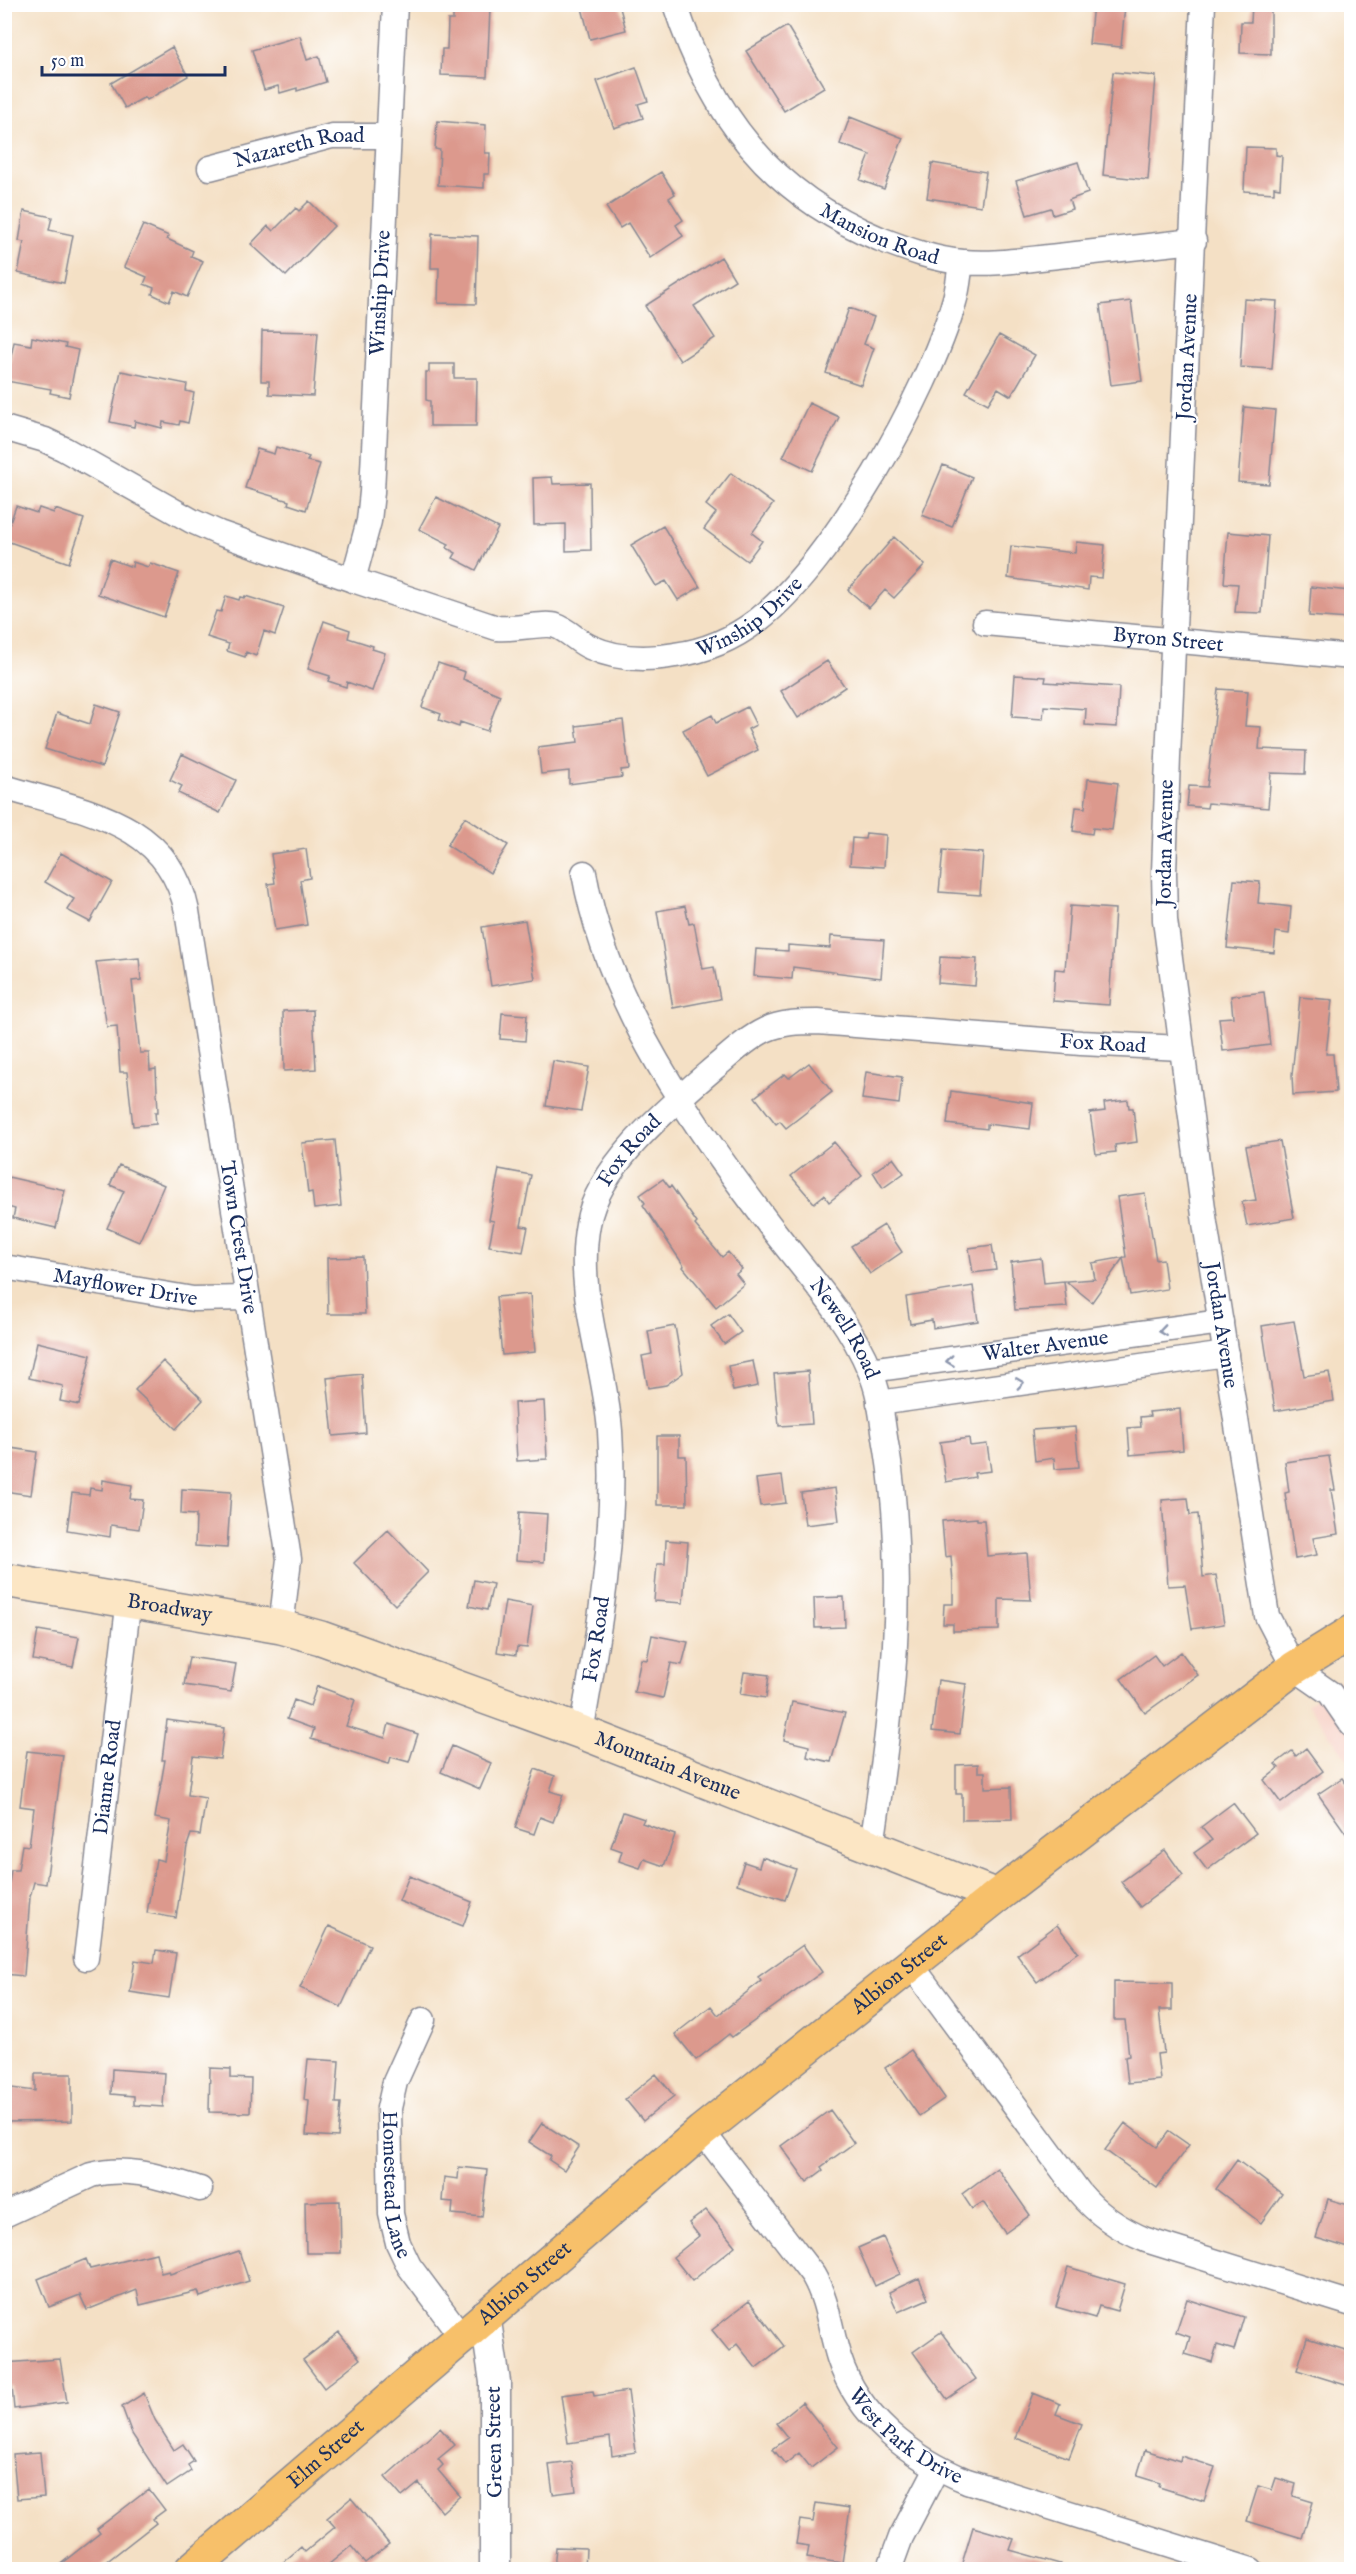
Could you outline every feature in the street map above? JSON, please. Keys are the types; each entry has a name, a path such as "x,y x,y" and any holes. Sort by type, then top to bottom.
{"main road":[{"name":"Broadway","path":"4,1580 129,1599 281,1627 334,1642"},
{"name":"Albion Street","path":"462,2337 485,2314 702,2131 997,1896 1294,1668 1352,1632"},
{"name":"Mountain Avenue","path":"334,1642 581,1732 997,1896"},
{"name":"Elm Street","path":"191,2570 462,2337"}],"street":[{"name":"Winship Drive","path":"353,580 371,508 395,4"},
{"name":"Mansion Road","path":"675,4 695,56 714,96 734,127 762,162 793,190 825,212 861,231 921,253 961,262 1002,262 1194,241"},
{"name":"Jordan Avenue","path":"1203,4 1164,873 1167,946 1221,1323 1266,1612 1272,1629 1294,1668"},
{"name":"Nazareth Road","path":"210,168 332,136 388,136"},
{"name":"Winship Drive","path":"4,428 45,440 64,449 192,521 219,533 353,580 497,628 517,629 554,625 589,647 609,654 639,657 673,656 713,647 758,620 804,575 827,544 895,435 923,382 954,303 961,262"},
{"name":"Byron Street","path":"985,623 1352,657"},
{"name":"Town Crest Drive","path":"4,787 123,827 143,838 162,854 179,881 187,911 289,1559 281,1627"},
{"name":"Newell Road","path":"584,873 594,921 619,985 679,1099 829,1302 870,1370 879,1402 897,1524 897,1625 886,1753 872,1845"},
{"name":"Fox Road","path":"581,1732 601,1622 611,1498 608,1409 586,1278 588,1222 596,1199 618,1164 679,1099 745,1042 764,1031 786,1023 840,1023 1101,1045 1181,1048"},
{"name":"Mayflower Drive","path":"4,1267 193,1299 248,1298"},
{"name":"Walter Avenue","path":"870,1370 1221,1323"},
{"name":"Walter Avenue","path":"879,1402 1226,1354"},
{"name":"Dianne Road","path":"86,1958 129,1599"},
{"path":"1294,1668 1330,1694 1352,1725"},
{"path":"912,1966 1079,2192 1104,2217 1146,2240 1352,2304"},
{"name":"Homestead Lane","path":"423,2020 395,2082 389,2108 391,2214 398,2243 409,2266 462,2337"},
{"name":"West Park Drive","path":"702,2131 798,2253 816,2281 824,2298 839,2358 854,2394 885,2430 937,2468 967,2481 1251,2570"},
{"path":"4,2215 91,2175 105,2171 136,2171 200,2189"},
{"name":"Green Street","path":"485,2314 495,2382 495,2570"},
{"path":"889,2570 901,2537 937,2468"}],"shaded area":[{"path":"1346,1677 1351,1685 1351,1764 1307,1704"}],"building":[{"path":"581,4 619,4 626,30 590,39"},
{"path":"1093,4 1125,6 1121,47 1089,44"},
{"path":"1252,4 1271,4 1271,54 1240,53 1241,22 1251,22"},
{"path":"453,8 490,9 487,77 441,75 442,49 447,49 448,20 453,20"},
{"path":"787,26 824,87 784,111 746,51"},
{"path":"300,36 307,60 319,56 326,82 297,91 297,88 280,93 278,86 264,90 252,50"},
{"path":"172,47 188,76 147,100 145,97 125,108 111,83"},
{"path":"636,67 648,101 638,104 643,118 614,128 597,81"},
{"path":"1113,72 1156,76 1148,180 1103,175"},
{"path":"850,117 903,138 884,189 860,180 870,155 840,144"},
{"path":"437,121 486,125 485,153 490,153 489,174 484,174 484,188 438,185 440,150 435,149"},
{"path":"1246,147 1276,148 1276,155 1282,156 1280,188 1274,187 1274,193 1244,191"},
{"path":"1078,162 1088,193 1069,200 1072,209 1053,215 1051,208 1027,215 1016,181"},
{"path":"932,163 986,172 981,206 927,198"},
{"path":"661,172 675,194 669,198 683,220 676,225 683,236 650,258 628,223 620,228 606,207"},
{"path":"309,201 334,226 286,276 251,244 268,226 273,231 296,208 299,211"},
{"path":"24,211 52,217 49,230 73,235 64,283 18,273 24,242 19,241"},
{"path":"143,225 169,236 167,239 193,251 191,256 203,261 187,297 174,291 169,302 152,294 154,288 144,284 147,277 124,267"},
{"path":"432,234 478,236 476,304 438,303 439,268 431,268"},
{"path":"721,257 735,280 694,306 715,338 680,361 645,306"},
{"path":"1244,299 1277,301 1272,369 1240,367"},
{"path":"1131,301 1142,381 1111,385 1100,305"},
{"path":"849,308 874,317 864,344 874,348 861,385 826,373"},
{"path":"262,331 318,332 313,396 269,394 269,381 261,381"},
{"path":"999,335 1035,355 1011,396 998,388 988,404 966,392"},
{"path":"32,337 66,344 65,347 78,350 69,397 50,393 51,389 6,381 14,342 31,345"},
{"path":"429,364 454,364 454,378 477,378 476,426 430,426 430,401 426,400 426,372 429,372"},
{"path":"121,371 187,384 186,391 194,393 188,423 180,421 179,425 163,422 162,428 135,421 134,427 110,422"},
{"path":"809,403 839,417 812,471 783,457"},
{"path":"1244,407 1275,410 1269,484 1238,482"},
{"path":"276,447 309,457 307,461 320,464 306,510 288,504 289,501 245,488 257,449 274,454"},
{"path":"943,465 972,477 952,527 922,515"},
{"path":"731,473 773,504 752,533 762,541 747,561 704,529 716,513 706,505"},
{"path":"552,477 553,484 590,483 591,550 566,551 566,524 534,525 533,478"},
{"path":"436,497 498,528 476,570 453,558 456,553 447,548 449,544 419,529"},
{"path":"16,506 37,513 39,508 54,513 55,509 84,519 69,563 4,540"},
{"path":"663,526 700,587 678,600 666,581 656,586 631,545"},
{"path":"1228,532 1268,536 1262,613 1235,612 1238,584 1224,583"},
{"path":"894,537 925,565 894,598 885,590 869,608 848,590"},
{"path":"1076,542 1105,545 1102,578 1089,577 1088,590 1008,578 1011,546 1075,553"},
{"path":"110,559 132,567 133,562 148,567 150,563 179,573 164,617 98,594"},
{"path":"1311,587 1350,591 1348,619 1309,616"},
{"path":"226,596 239,600 240,597 245,596 284,608 275,635 264,631 256,656 246,652 245,657 227,651 229,644 207,637 216,611 221,612"},
{"path":"324,621 350,630 348,638 373,646 372,649 385,653 372,691 347,682 346,687 328,681 330,676 308,669"},
{"path":"827,661 845,687 798,718 781,691"},
{"path":"438,663 465,672 463,679 500,695 487,731 460,722 459,727 439,720 441,714 422,707"},
{"path":"1015,675 1046,677 1045,682 1119,687 1117,727 1085,725 1086,709 1044,706 1043,719 1012,717"},
{"path":"1218,689 1248,691 1245,726 1261,727 1259,749 1306,751 1305,774 1271,773 1268,808 1208,803 1207,808 1187,806 1189,786 1207,787"},
{"path":"96,704 120,712 102,767 45,749 57,713 90,724"},
{"path":"747,707 756,725 748,729 758,750 707,776 683,730 712,715 716,723"},
{"path":"623,720 629,769 621,770 622,777 569,784 569,771 541,774 538,747 578,742 576,726"},
{"path":"182,754 236,780 220,813 178,793 182,786 170,780"},
{"path":"1088,779 1118,783 1112,830 1093,828 1092,834 1073,831 1076,807 1085,808"},
{"path":"465,817 508,845 490,873 447,845"},
{"path":"866,833 886,835 884,867 850,865 852,838 865,839"},
{"path":"306,849 310,878 300,880 307,925 275,930 268,884 275,883 271,854"},
{"path":"943,850 983,853 980,895 939,892"},
{"path":"61,853 112,882 90,922 67,910 74,899 45,882"},
{"path":"1234,880 1260,882 1258,903 1291,907 1289,934 1276,932 1274,953 1227,948"},
{"path":"685,906 689,924 694,923 703,969 714,967 720,999 673,1008 657,911"},
{"path":"1070,906 1115,909 1109,1005 1053,1001 1055,969 1065,970"},
{"path":"525,920 535,979 491,986 482,927"},
{"path":"831,936 884,940 881,978 793,967 792,979 754,976 756,949 788,951 788,945 830,948"},
{"path":"940,957 977,959 975,986 938,983"},
{"path":"139,958 141,980 132,981 140,1053 149,1053 150,1070 156,1069 158,1112 155,1112 156,1124 133,1126 127,1072 120,1072 117,1026 107,1027 96,962"},
{"path":"1264,992 1270,1045 1223,1051 1219,1018 1233,1017 1231,996"},
{"path":"1300,997 1332,1000 1326,1054 1333,1054 1336,1092 1293,1095 1292,1075"},
{"path":"313,1010 316,1069 284,1071 283,1011"},
{"path":"502,1013 527,1015 525,1041 500,1039"},
{"path":"553,1061 589,1067 581,1111 546,1106"},
{"path":"809,1063 832,1092 786,1128 780,1121 776,1124 755,1097 785,1074 789,1078"},
{"path":"866,1072 902,1077 899,1104 862,1099"},
{"path":"951,1091 1033,1103 1030,1129 987,1124 987,1129 947,1124"},
{"path":"1128,1100 1129,1108 1133,1108 1137,1142 1115,1145 1116,1152 1096,1154 1090,1113 1105,1111 1104,1103"},
{"path":"335,1140 341,1206 314,1209 312,1192 308,1193 302,1143"},
{"path":"1280,1141 1294,1218 1247,1226 1242,1202 1256,1200 1246,1146"},
{"path":"834,1142 862,1176 829,1202 824,1195 814,1203 791,1176"},
{"path":"893,1158 904,1173 883,1188 873,1172"},
{"path":"119,1165 164,1185 139,1242 107,1228 124,1191 110,1185"},
{"path":"499,1169 531,1175 521,1226 528,1227 523,1252 489,1246 494,1221 489,1220"},
{"path":"4,1176 65,1190 56,1228 13,1218 15,1209 4,1206"},
{"path":"663,1179 669,1187 671,1186 697,1223 695,1225 722,1257 728,1252 742,1269 736,1274 744,1284 716,1307 683,1267 643,1205 645,1203 640,1195"},
{"path":"1145,1193 1156,1260 1163,1259 1167,1289 1130,1295 1123,1258 1092,1302 1066,1281 1095,1279 1092,1263 1126,1257 1117,1197"},
{"path":"884,1225 902,1252 870,1274 851,1246"},
{"path":"992,1245 996,1270 973,1273 969,1248"},
{"path":"363,1257 365,1314 328,1314 327,1258"},
{"path":"1041,1258 1044,1283 1064,1281 1067,1307 1015,1310 1011,1262"},
{"path":"973,1286 978,1321 933,1328 932,1320 910,1324 906,1297"},
{"path":"530,1294 535,1352 502,1355 496,1297"},
{"path":"728,1314 741,1332 724,1344 711,1326"},
{"path":"1294,1321 1304,1376 1329,1372 1334,1401 1275,1411 1262,1326"},
{"path":"675,1326 683,1373 666,1385 648,1388 642,1356 652,1354 648,1331"},
{"path":"37,1342 91,1355 79,1405 60,1401 63,1386 29,1378"},
{"path":"163,1361 203,1400 176,1429 135,1390"},
{"path":"753,1361 758,1386 733,1391 728,1366"},
{"path":"808,1371 812,1424 779,1426 774,1374"},
{"path":"362,1374 366,1433 333,1436 327,1378"},
{"path":"544,1401 547,1459 517,1461 514,1403"},
{"path":"1180,1409 1183,1450 1130,1455 1128,1428 1141,1427 1140,1417 1150,1416 1149,1412"},
{"path":"1075,1427 1079,1467 1055,1469 1054,1458 1035,1461 1032,1430"},
{"path":"657,1436 679,1436 679,1456 686,1456 687,1505 657,1505"},
{"path":"969,1438 970,1446 987,1444 991,1471 974,1473 975,1477 946,1482 940,1442"},
{"path":"4,1447 37,1452 31,1495 4,1491"},
{"path":"1329,1456 1335,1490 1331,1490 1338,1534 1313,1538 1317,1555 1295,1559 1285,1493 1289,1492 1285,1462"},
{"path":"782,1476 786,1503 760,1506 756,1479"},
{"path":"103,1480 132,1485 130,1499 143,1500 139,1529 111,1525 110,1537 67,1530 72,1493 89,1495 90,1488 102,1490"},
{"path":"835,1488 839,1521 805,1525 801,1493"},
{"path":"182,1489 231,1492 227,1548 195,1546 196,1515 181,1514"},
{"path":"1188,1498 1190,1515 1198,1514 1203,1577 1216,1575 1224,1624 1192,1629 1185,1585 1168,1586 1162,1500"},
{"path":"519,1512 547,1514 544,1562 516,1560"},
{"path":"977,1518 977,1520 984,1520 987,1556 1027,1553 1031,1600 999,1599 999,1630 953,1631 953,1624 943,1624 944,1604 953,1604 953,1583 951,1556 945,1557 942,1521"},
{"path":"388,1530 428,1572 395,1605 354,1563"},
{"path":"666,1540 688,1542 683,1603 654,1601 657,1564 665,1564"},
{"path":"474,1580 493,1584 487,1610 469,1606"},
{"path":"844,1597 845,1627 815,1628 814,1598"},
{"path":"505,1601 533,1606 527,1648 517,1647 516,1655 497,1652"},
{"path":"38,1630 79,1637 73,1667 33,1660"},
{"path":"652,1635 688,1642 682,1665 671,1663 663,1698 634,1692 641,1659 647,1660"},
{"path":"1181,1652 1198,1675 1145,1713 1121,1679 1154,1655 1162,1666"},
{"path":"189,1657 236,1664 231,1692 184,1685"},
{"path":"744,1672 769,1675 766,1698 740,1694"},
{"path":"938,1680 966,1684 960,1734 932,1731"},
{"path":"317,1686 355,1700 346,1726 385,1738 389,1724 418,1734 409,1762 391,1757 389,1764 311,1739 314,1729 287,1719 294,1700 310,1706"},
{"path":"792,1702 845,1713 831,1762 807,1757 809,1746 784,1740"},
{"path":"167,1720 224,1728 220,1759 193,1756 188,1795 206,1798 200,1835 191,1834 187,1846 176,1918 147,1913 156,1859 164,1861 171,1821 155,1818 165,1760 162,1760"},
{"path":"452,1746 491,1763 480,1789 441,1772"},
{"path":"1306,1748 1323,1771 1281,1803 1264,1780 1279,1768 1275,1764 1292,1751 1296,1756"},
{"path":"27,1751 63,1755 46,1884 34,1882 30,1897 24,1976 4,1974 4,1917 11,1870 18,1870 22,1845 29,1846 34,1808 20,1806"},
{"path":"978,1764 978,1772 985,1772 985,1788 1011,1787 1012,1819 962,1820 962,1794 956,1794 956,1765"},
{"path":"535,1769 555,1776 550,1791 563,1795 553,1822 540,1817 534,1834 515,1828"},
{"path":"1342,1778 1352,1792 1352,1842 1318,1794"},
{"path":"1233,1803 1256,1833 1207,1870 1194,1853 1212,1840 1201,1827"},
{"path":"623,1812 644,1819 642,1823 675,1835 664,1866 644,1859 640,1868 619,1861 622,1851 611,1847"},
{"path":"1165,1850 1183,1875 1140,1907 1121,1882"},
{"path":"762,1857 796,1869 785,1900 737,1884 744,1862 759,1867"},
{"path":"409,1876 472,1902 463,1926 399,1901"},
{"path":"1057,1925 1078,1952 1037,1982 1017,1955"},
{"path":"329,1926 370,1945 341,2007 300,1988"},
{"path":"803,1945 822,1972 732,2037 729,2034 696,2060 675,2034 711,2006 718,2015 761,1981 758,1977"},
{"path":"156,1950 176,1953 169,1998 130,1992 135,1960 154,1963"},
{"path":"1114,1982 1172,1983 1172,2010 1159,2010 1164,2053 1157,2054 1160,2080 1128,2083 1125,2057 1129,2056 1125,2020 1114,2020"},
{"path":"911,2050 945,2098 919,2116 885,2068"},
{"path":"308,2059 339,2061 336,2103 341,2103 338,2137 306,2135 309,2101 304,2100"},
{"path":"210,2068 231,2069 231,2078 251,2079 250,2113 209,2112"},
{"path":"112,2069 165,2073 163,2107 134,2105 134,2096 111,2094"},
{"path":"35,2074 72,2074 72,2121 4,2122 4,2087 35,2091"},
{"path":"656,2074 674,2096 643,2121 625,2099"},
{"path":"830,2110 854,2143 821,2167 823,2170 807,2182 781,2146"},
{"path":"542,2123 579,2147 564,2170 549,2160 551,2156 529,2142"},
{"path":"1125,2123 1157,2147 1169,2131 1189,2145 1157,2188 1105,2150"},
{"path":"1237,2160 1282,2194 1261,2223 1216,2189"},
{"path":"459,2167 487,2170 482,2217 452,2214 453,2202 442,2201 444,2177 458,2179"},
{"path":"997,2168 1030,2215 1005,2233 983,2202 972,2209 962,2194"},
{"path":"1328,2199 1352,2206 1352,2249 1316,2238"},
{"path":"340,2201 341,2253 306,2253 305,2202"},
{"path":"706,2210 735,2246 692,2281 673,2257 699,2236 689,2223"},
{"path":"883,2237 900,2274 875,2286 858,2248"},
{"path":"239,2251 249,2281 200,2297 198,2291 140,2305 137,2290 87,2310 80,2295 49,2307 38,2279 86,2259 90,2269 156,2253 161,2273 169,2271 170,2274"},
{"path":"1068,2267 1125,2284 1117,2311 1099,2306 1095,2318 1056,2307"},
{"path":"919,2278 928,2299 898,2312 889,2292"},
{"path":"1187,2299 1244,2317 1234,2350 1217,2345 1212,2362 1185,2354 1190,2337 1176,2332"},
{"path":"749,2301 784,2346 756,2368 737,2344 729,2351 712,2330"},
{"path":"339,2332 360,2359 324,2388 303,2360"},
{"path":"941,2332 976,2379 947,2399 913,2352"},
{"path":"1307,2338 1352,2352 1352,2387 1297,2370"},
{"path":"60,2359 67,2402 14,2409 12,2387 6,2387 4,2363"},
{"path":"593,2391 594,2396 628,2391 636,2452 612,2456 610,2437 568,2443 561,2395"},
{"path":"144,2393 155,2420 174,2450 183,2444 194,2461 188,2465 191,2471 167,2487 132,2434 122,2407"},
{"path":"1033,2393 1060,2404 1056,2414 1082,2424 1069,2458 1016,2438"},
{"path":"802,2402 838,2447 811,2468 799,2453 785,2464 773,2449 788,2438 776,2423"},
{"path":"440,2428 455,2445 438,2459 443,2465 438,2470 460,2496 442,2512 419,2483 402,2497 385,2477"},
{"path":"1145,2450 1180,2461 1181,2456 1215,2467 1204,2501 1159,2487 1160,2483 1137,2476"},
{"path":"40,2452 44,2497 17,2499 13,2454"},
{"path":"572,2462 576,2491 553,2494 549,2465"},
{"path":"1276,2478 1296,2484 1293,2496 1313,2502 1302,2538 1247,2521 1258,2486 1272,2490"},
{"path":"149,2489 165,2510 153,2519 156,2523 96,2570 53,2570 100,2533 97,2529"},
{"path":"351,2498 389,2544 365,2563 351,2546 322,2570 274,2570 301,2547 305,2552 335,2527 327,2518"},
{"path":"816,2503 850,2508 842,2563 807,2558 809,2546 796,2544 800,2520 813,2522"},
{"path":"973,2527 1014,2539 1010,2550 1060,2564 1060,2570 960,2570"},
{"path":"556,2547 586,2548 585,2570 554,2570"}]}
